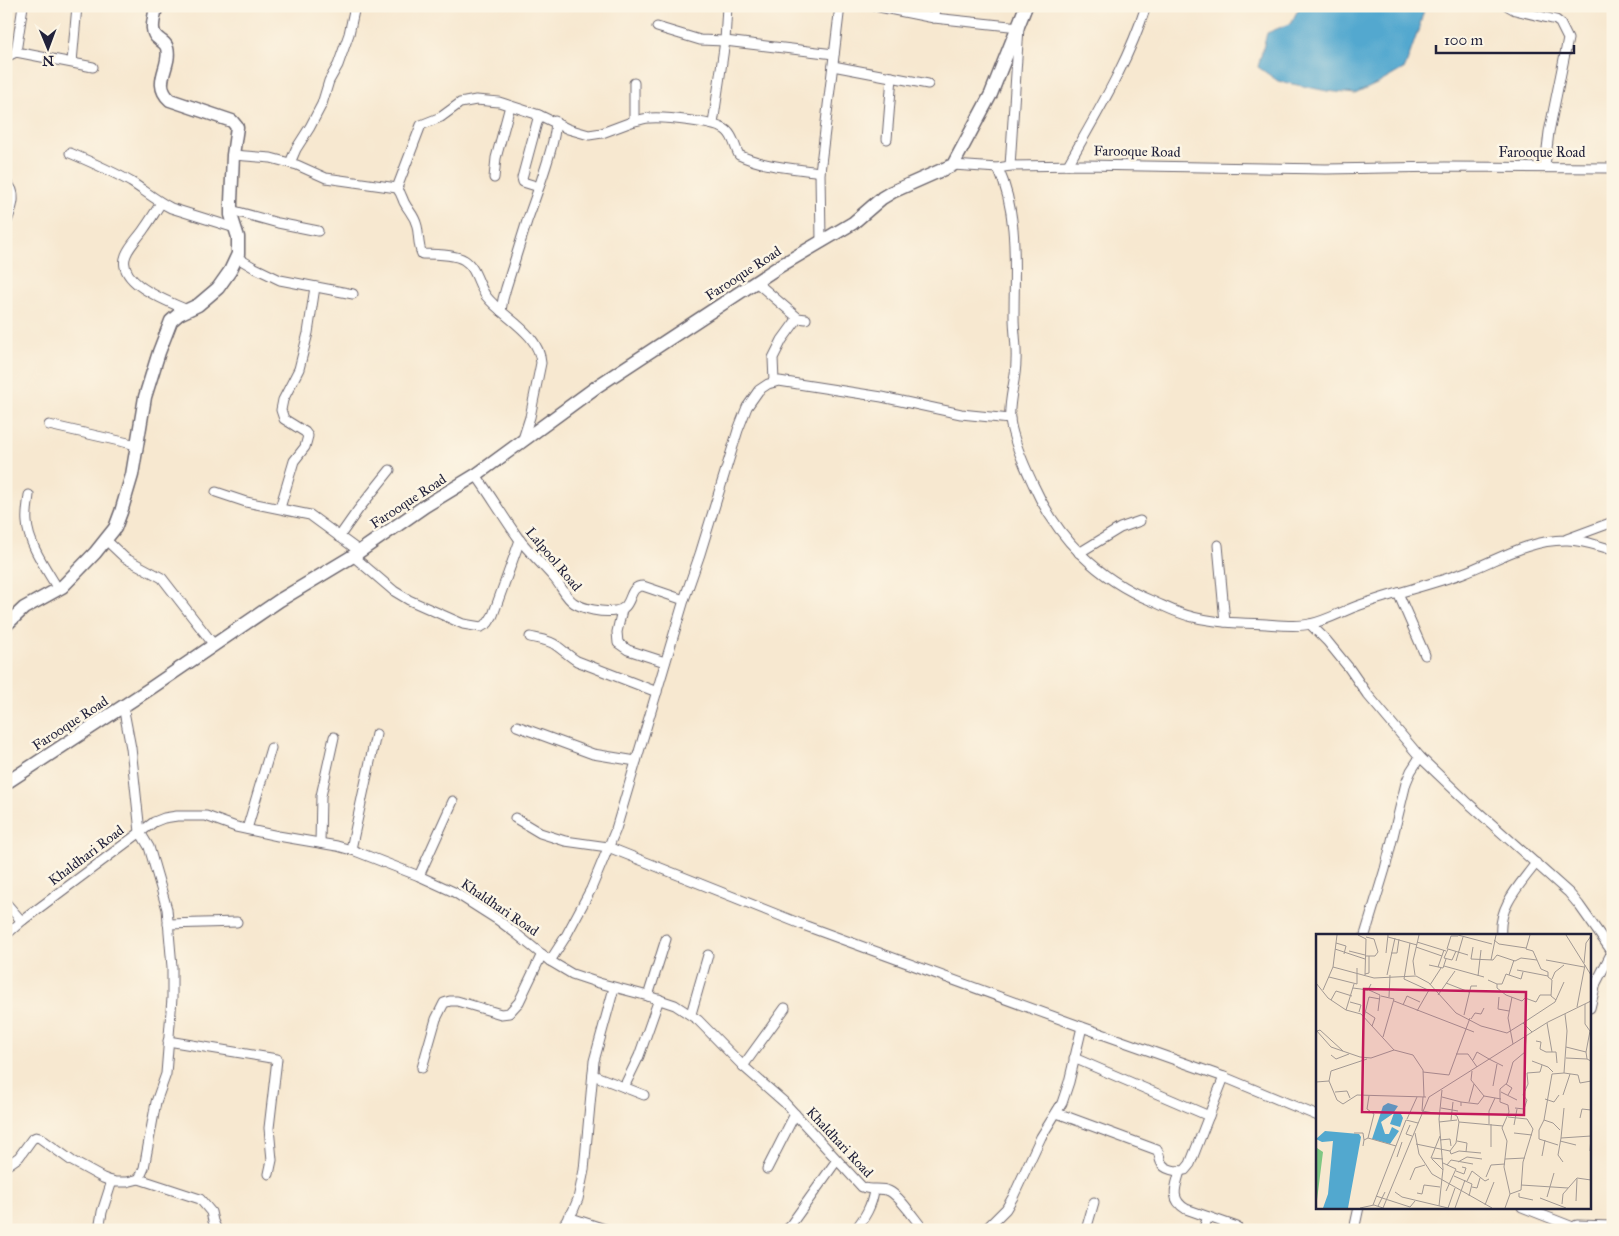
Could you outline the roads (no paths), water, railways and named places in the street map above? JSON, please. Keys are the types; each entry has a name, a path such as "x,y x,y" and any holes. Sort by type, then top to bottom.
{"main road":[{"path":"7,622 24,608 58,589 73,576 115,528 132,475 145,397 171,321 198,305 218,288 230,271 236,258 239,244 231,210 233,155 237,127 232,121 170,100 165,95 161,85 167,47 152,31 156,6"},
{"path":"954,165 991,94 1026,6"},
{"name":"Farooque Road","path":"6,783 280,600 356,554 425,506 476,475 599,385 756,282 853,223 887,194 954,165"}],"street":[{"path":"16,52 23,6"},
{"path":"72,62 77,6"},
{"path":"290,163 322,104 329,81 338,65 349,34 355,6"},
{"path":"821,241 820,172 840,6"},
{"path":"874,6 934,18 1019,27 1010,166"},
{"path":"934,18 937,6"},
{"path":"1068,165 1121,71 1140,27 1146,6"},
{"path":"1508,6 1514,10 1556,20 1560,23 1568,39 1549,132 1545,166"},
{"path":"713,124 726,40 725,7"},
{"path":"657,27 700,40 726,40 834,54"},
{"path":"6,57 16,52 93,67"},
{"path":"833,66 928,84"},
{"path":"887,139 892,78"},
{"path":"634,84 634,121"},
{"path":"397,188 422,125 441,117 460,103 476,100 489,100 539,114 568,129 589,135 602,133 634,121 650,118 713,124 729,132 740,155 748,159 783,167 820,172"},
{"path":"494,178 496,158 510,106"},
{"path":"539,114 522,178 523,182 539,187"},
{"path":"502,311 502,299 539,187 554,136 555,121"},
{"path":"70,153 109,170 171,208 235,228"},
{"path":"233,155 271,158 290,163 326,178 397,188 414,215 422,254 460,257 466,261 484,294 525,332 536,345 540,363 533,401 522,442"},
{"name":"Farooque Road","path":"954,165 998,168 1068,165 1326,169 1545,166 1613,168"},
{"path":"998,168 1004,179 1014,229 1016,362 1010,419 1016,442 1042,503 1056,525 1079,553 1120,586 1144,598 1191,616 1225,622 1278,625 1310,624 1361,604 1462,573 1520,548 1538,542 1567,539 1613,522"},
{"path":"6,183 9,185 14,200 6,224"},
{"path":"161,203 126,253 124,265 127,273 143,288 187,310"},
{"path":"231,210 278,223 318,231"},
{"path":"236,258 280,280 353,294"},
{"path":"756,282 802,318 782,340 773,358 774,382"},
{"path":"280,508 294,461 307,442 308,436 305,432 284,420 281,410 283,400 299,370 308,333 315,287"},
{"path":"550,961 566,936 598,875 616,829 684,600 738,430 747,406 759,390 780,381 882,397 961,414 1010,419"},
{"path":"49,425 137,445"},
{"path":"339,537 390,470"},
{"name":"Lalpool Road","path":"476,475 520,540 556,580 572,602 581,606 606,611 622,610"},
{"path":"216,492 246,502 310,515 339,537 394,591 463,624 481,627 488,623 492,615 520,540"},
{"path":"29,495 28,531 37,553 58,589"},
{"path":"1079,553 1120,528 1140,521"},
{"path":"1567,539 1613,550"},
{"path":"106,540 125,558 162,578 214,645"},
{"path":"1218,545 1225,622"},
{"path":"666,662 622,648 618,643 617,632 622,610 629,603 634,589 638,586 684,600"},
{"path":"1398,593 1425,655"},
{"path":"1310,624 1344,662 1385,716 1420,757 1569,893 1579,905 1612,952 1596,983 1592,998"},
{"path":"530,637 552,642 567,656 577,661 657,692"},
{"path":"123,706 131,748 140,832 149,847 155,864 167,909 172,981 166,1074 156,1102 144,1168 139,1179"},
{"path":"517,726 593,754 636,761"},
{"path":"351,850 376,734"},
{"path":"320,843 321,796 334,737"},
{"path":"247,829 271,748"},
{"path":"1365,934 1385,868 1406,783 1410,771 1420,757"},
{"path":"419,876 453,800"},
{"name":"Khaldhari Road","path":"6,935 23,920 140,832 154,822 164,818 206,816 247,829 351,850 439,884 476,905 550,961 577,976 658,999 675,1005 691,1014 743,1066 784,1102 862,1187 868,1190 884,1190 894,1195 924,1230"},
{"path":"515,818 540,833 565,841 608,847 806,926 1224,1077 1316,1115"},
{"path":"1501,934 1503,912 1536,863"},
{"path":"6,903 23,920"},
{"path":"168,924 237,922"},
{"path":"648,996 666,939"},
{"path":"422,1068 436,1018 444,1003 457,1001 502,1014 509,1014 519,1002 542,954"},
{"path":"691,1014 708,955"},
{"path":"560,1230 578,1199 584,1170 593,1075 598,1045 614,988"},
{"path":"624,1087 639,1056 658,999"},
{"path":"743,1066 785,1008"},
{"path":"985,1230 1006,1208 1013,1197 1041,1136 1057,1113 1067,1091 1082,1027"},
{"path":"168,1041 277,1059 269,1128 272,1160 269,1174"},
{"path":"1074,1058 1209,1116"},
{"path":"593,1075 644,1095"},
{"path":"1057,1113 1157,1150 1162,1165 1180,1171 1185,1170 1190,1164 1224,1077"},
{"path":"767,1169 795,1114"},
{"path":"6,1166 19,1157 32,1138 36,1137 44,1140 82,1167 112,1181 127,1182 139,1179 200,1199 211,1212 217,1230"},
{"path":"787,1230 837,1160"},
{"path":"1180,1171 1176,1188 1176,1201 1179,1205 1237,1227"},
{"path":"99,1230 102,1212 112,1181"},
{"path":"855,1230 868,1211 874,1190"},
{"path":"1086,1230 1094,1202"},
{"path":"1354,1230 1359,1208"},
{"path":"1524,1208 1571,1228 1581,1225 1613,1226"},
{"path":"568,1217 608,1230"},
{"path":"1203,1230 1208,1217"}],"water":[{"path":"1300,6 1425,6 1405,68 1355,94 1327,91 1278,81 1258,67 1267,33 1291,23"}]}
